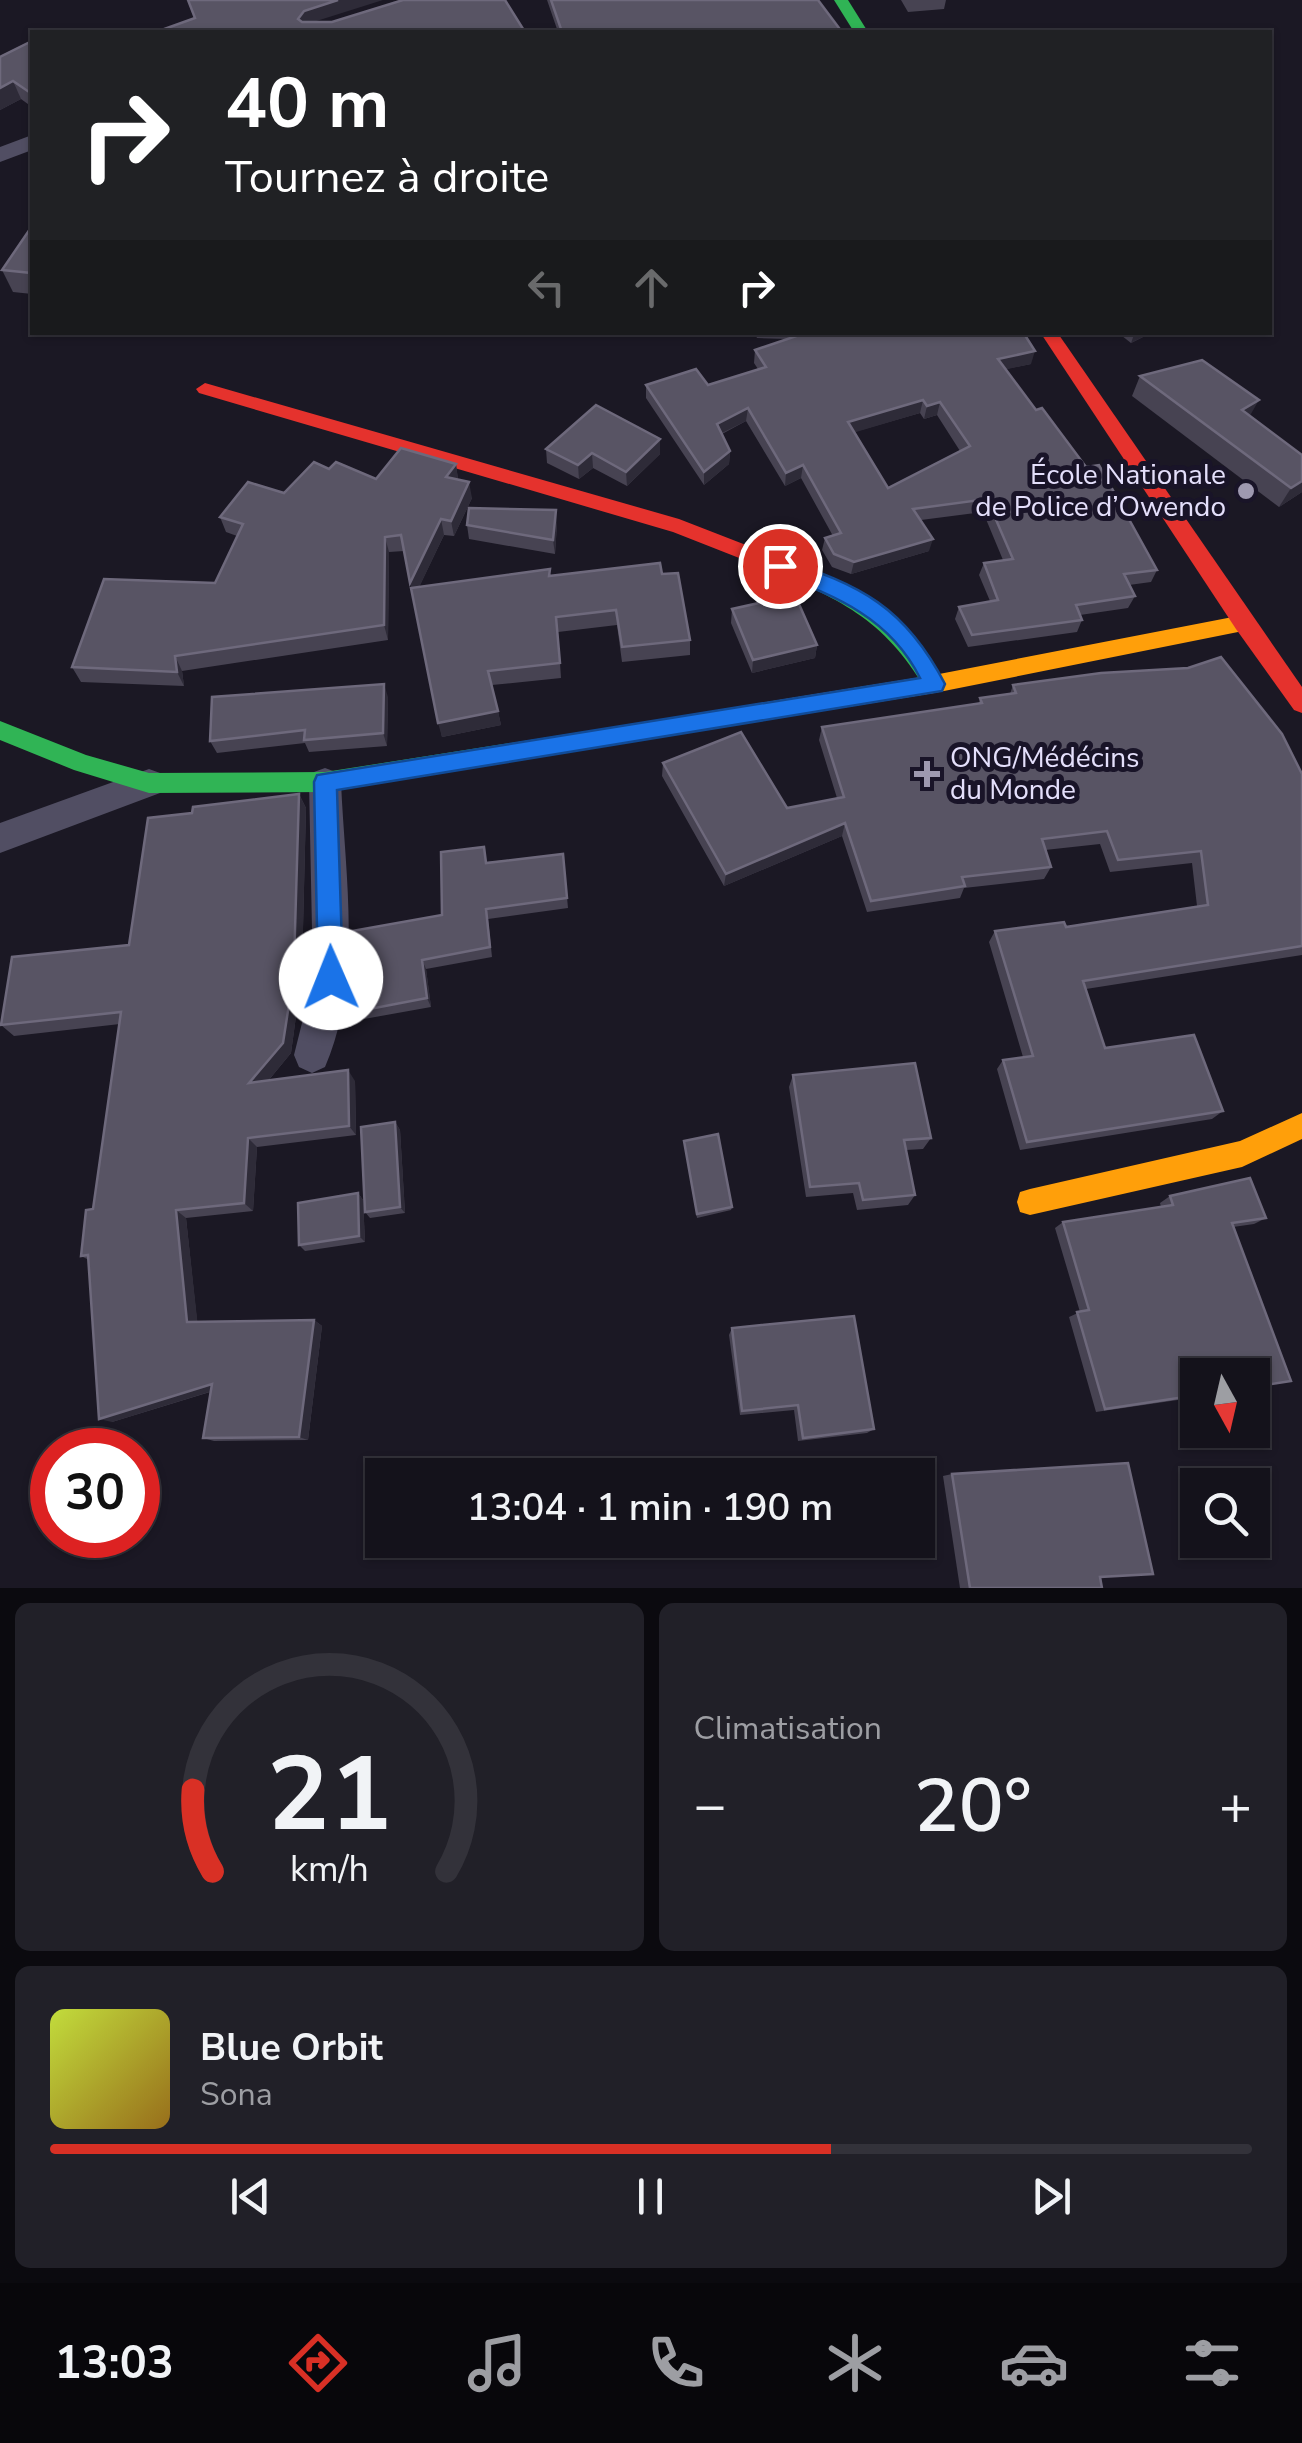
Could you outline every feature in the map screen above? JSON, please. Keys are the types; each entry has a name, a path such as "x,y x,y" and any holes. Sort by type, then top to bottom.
{"street":[{"path":"841,0 859,30"},
{"path":"0,156 30,143"},
{"path":"1050,335 1243,623 1302,704"},
{"path":"205,389 679,526 847,593 888,618 916,650 934,684"},
{"path":"0,730 82,763 149,783 325,782 934,684 1243,623"},
{"path":"312,1056 331,978 325,782"},
{"path":"0,838 149,783"},
{"path":"1030,1202 1242,1154 1302,1126"}],"building":[{"path":"188,0 338,0 304,11 298,19 332,22 403,0 505,0 524,30 162,30 195,18"},
{"path":"551,0 818,0 840,30 561,30"},
{"path":"30,42 30,93 13,81 0,88 0,57"},
{"path":"30,229 30,273 2,270"},
{"path":"799,335 1025,335 1035,351 998,359 1036,410 1042,408 1086,467 1099,465 1157,570 1124,574 1135,596 1076,605 1082,620 972,635 959,607 998,600 984,563 1013,559 987,499 913,509 933,539 854,562 834,554 825,538 841,533 803,465 786,473 748,408 717,424 730,451 704,472 646,385 696,369 708,385 766,367 755,350","holes":["923,400 927,406 940,402 970,446 888,488 848,422"]},
{"path":"1202,360 1259,400 1242,410 1302,455 1302,481 1291,488 1140,376"},
{"path":"596,405 660,439 626,472 592,453 578,465 546,449"},
{"path":"401,448 456,464 446,477 469,482 451,521 441,519 410,583 401,535 385,537 384,625 175,656 177,672 72,667 104,579 215,583 243,524 220,517 248,482 284,493 314,462 329,469 336,462 376,479"},
{"path":"469,508 556,510 553,540 467,525"},
{"path":"660,563 662,574 678,573 690,640 622,647 616,610 556,617 560,663 488,671 498,711 438,723 411,588 550,569 549,576"},
{"path":"795,595 817,645 753,660 732,609"},
{"path":"1221,657 1282,734 1302,774 1302,946 1083,981 1105,1048 1194,1035 1223,1111 1027,1142 1003,1060 1033,1056 995,931 1064,922 1066,927 1208,905 1201,851 1118,860 1107,831 1042,839 1051,867 962,877 965,886 871,901 845,823 726,874 663,763 741,732 787,808 844,797 822,727 982,703 980,698 1016,693 1013,685 1101,673 1188,668"},
{"path":"384,684 383,733 304,740 305,730 210,741 212,697"},
{"path":"299,794 293,998 283,1043 249,1083 348,1070 349,1126 248,1138 244,1203 176,1210 187,1322 314,1320 299,1437 203,1438 212,1384 99,1419 88,1255 81,1256 86,1210 93,1209 121,1012 1,1025 12,957 129,945 148,818 192,813 193,807"},
{"path":"484,847 486,863 563,854 567,898 486,909 490,947 422,960 427,998 359,1011 352,931 442,915 441,852"},
{"path":"915,1063 931,1138 904,1140 915,1195 863,1200 859,1183 810,1187 793,1075"},
{"path":"395,1122 400,1207 365,1212 361,1127"},
{"path":"718,1134 732,1207 697,1214 684,1141"},
{"path":"1250,1178 1266,1218 1232,1223 1291,1381 1270,1384 1270,1358 1180,1358 1180,1398 1105,1409 1077,1312 1089,1310 1063,1222 1173,1205 1170,1196"},
{"path":"358,1193 359,1236 299,1245 298,1203"},
{"path":"854,1316 874,1429 803,1438 798,1405 742,1411 732,1328"},
{"path":"1128,1463 1153,1574 1100,1577 1102,1588 970,1588 952,1474"}],"traffic: fast":[{"path":"841,0 860,30"},
{"path":"770,562 866,605 902,636 934,684"},
{"path":"0,730 82,763 149,783 325,782 613,736"}],"traffic: slow":[{"path":"613,736 934,684 1243,623"},
{"path":"1030,1202 1242,1154 1302,1126"}],"traffic: jam":[{"path":"1050,335 1243,623 1302,704"},
{"path":"205,389 679,526 770,562"}],"place":[{"name":"École Nationale de Police d’Owendo","path":"1246,491"},
{"name":"ONG/Médécins du Monde","path":"927,774"}],"route":[{"path":"331,978 325,782 934,684 916,650 888,618 847,593 780,566"}]}
